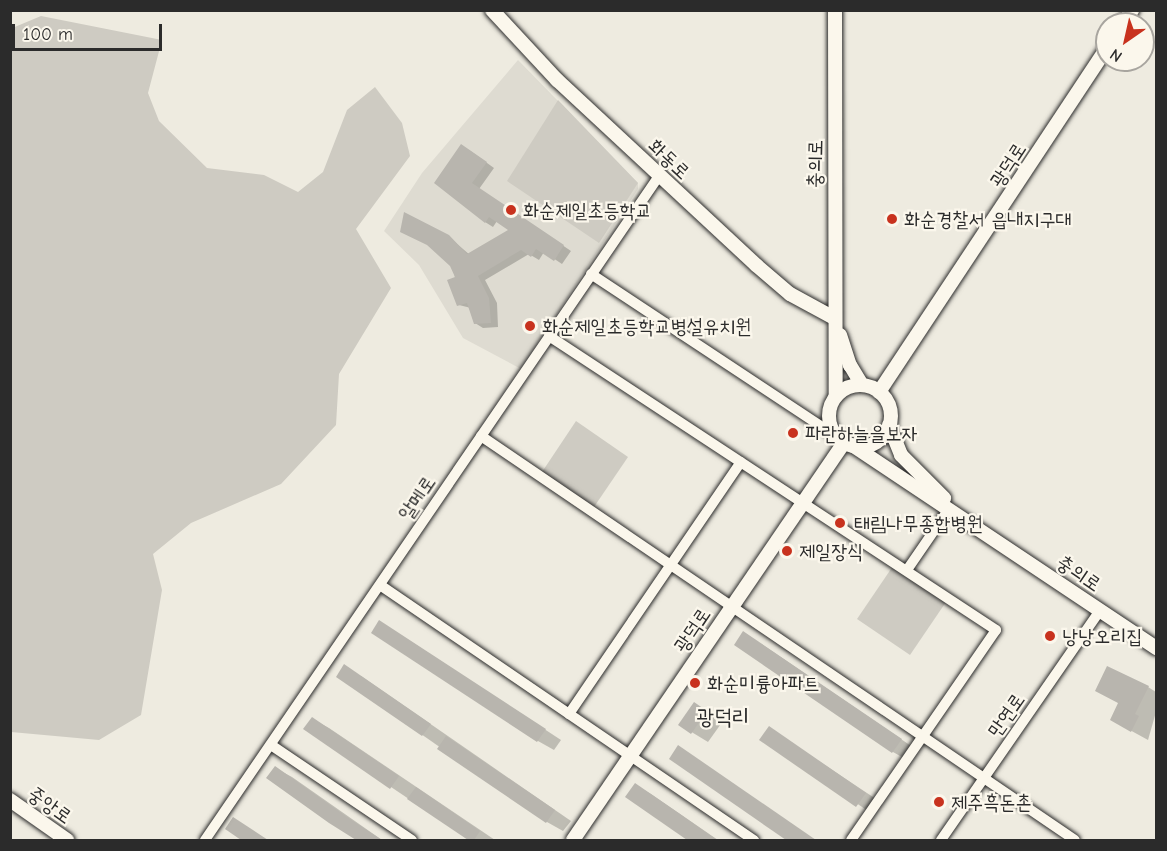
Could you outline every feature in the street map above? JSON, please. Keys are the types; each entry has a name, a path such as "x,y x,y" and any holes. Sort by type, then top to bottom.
{"street":[{"name":"화동로","path":"492,10 557,80 658,176 790,294 834,318"},
{"name":"충의로","path":"835,10 836,396"},
{"name":"광덕로","path":"879,392 1095,66"},
{"name":"알메로","path":"206,840 658,176"},
{"path":"591,274 845,442 871,445 890,425 890,407 879,392 862,385 852,386 836,396 829,413 845,442"},
{"name":"충의로","path":"834,318 850,365 862,385"},
{"path":"549,336 804,501 996,630 851,840"},
{"name":"충의로","path":"890,425 893,441 912,468 979,529"},
{"path":"481,436 1075,840"},
{"name":"충의로","path":"845,442 1156,648"},
{"name":"광덕로","path":"573,840 845,442"},
{"path":"569,714 741,462"},
{"path":"907,570 949,509"},
{"path":"380,585 754,840"},
{"name":"만연로","path":"941,840 1100,610"},
{"path":"271,745 412,840"},
{"name":"중앙로","path":"10,800 52,836 67,840"}],"shaded area":[{"path":"41,16 162,40 148,93 159,121 207,168 264,175 298,192 323,172 347,110 375,87 402,123 410,156 356,229 391,288 339,374 336,425 281,484 191,523 153,554 162,590 141,715 99,740 11,732 10,29"},
{"name":"화순제일초등학교","path":"518,60 638,183 638,189 521,369 463,338 419,265 384,231 422,173"},
{"path":"558,100 638,183 599,243 507,181"},
{"path":"576,421 628,457 594,507 542,472"},
{"path":"893,566 946,602 910,655 857,619"}],"building":[{"path":"461,144 487,162 472,183 564,245 554,261 536,249 531,257 521,250 478,276 489,298 491,323 474,324 467,303 457,306 447,280 455,277 450,266 427,245 400,232 404,212 449,235 467,254 508,230 489,217 485,223 434,183"},
{"path":"379,620 546,729 537,742 371,633"},
{"path":"743,631 902,739 892,753 734,645"},
{"path":"344,664 431,724 422,736 336,677"},
{"path":"1107,666 1149,686 1135,714 1139,716 1131,732 1110,720 1118,703 1095,691"},
{"path":"694,702 707,711 691,734 678,725"},
{"path":"312,717 399,776 390,789 303,729"},
{"path":"769,726 866,793 856,807 759,740"},
{"path":"446,736 555,810 546,823 437,749"},
{"path":"678,745 816,840 786,840 669,759"},
{"path":"275,766 382,840 356,840 329,823 266,778"},
{"path":"635,783 717,840 687,840 625,797"},
{"path":"416,787 480,831 474,840 468,840 407,799"},
{"path":"233,817 268,840 241,840 225,829"}],"place":[{"name":"화순제일초등학교","path":"511,210"},
{"name":"화순경찰서 읍내지구대","path":"892,219"},
{"name":"화순제일초등학교병설유치원","path":"530,326"},
{"name":"파란하늘을보자","path":"793,433"},
{"name":"태림나무종합병원","path":"840,523"},
{"name":"제일장식","path":"787,551"},
{"name":"낭낭오리집","path":"1050,636"},
{"name":"화순미륭아파트","path":"695,683"},
{"name":"제주흑돈촌","path":"939,802"}],"district":[{"name":"광덕리","path":"723,718"}]}
